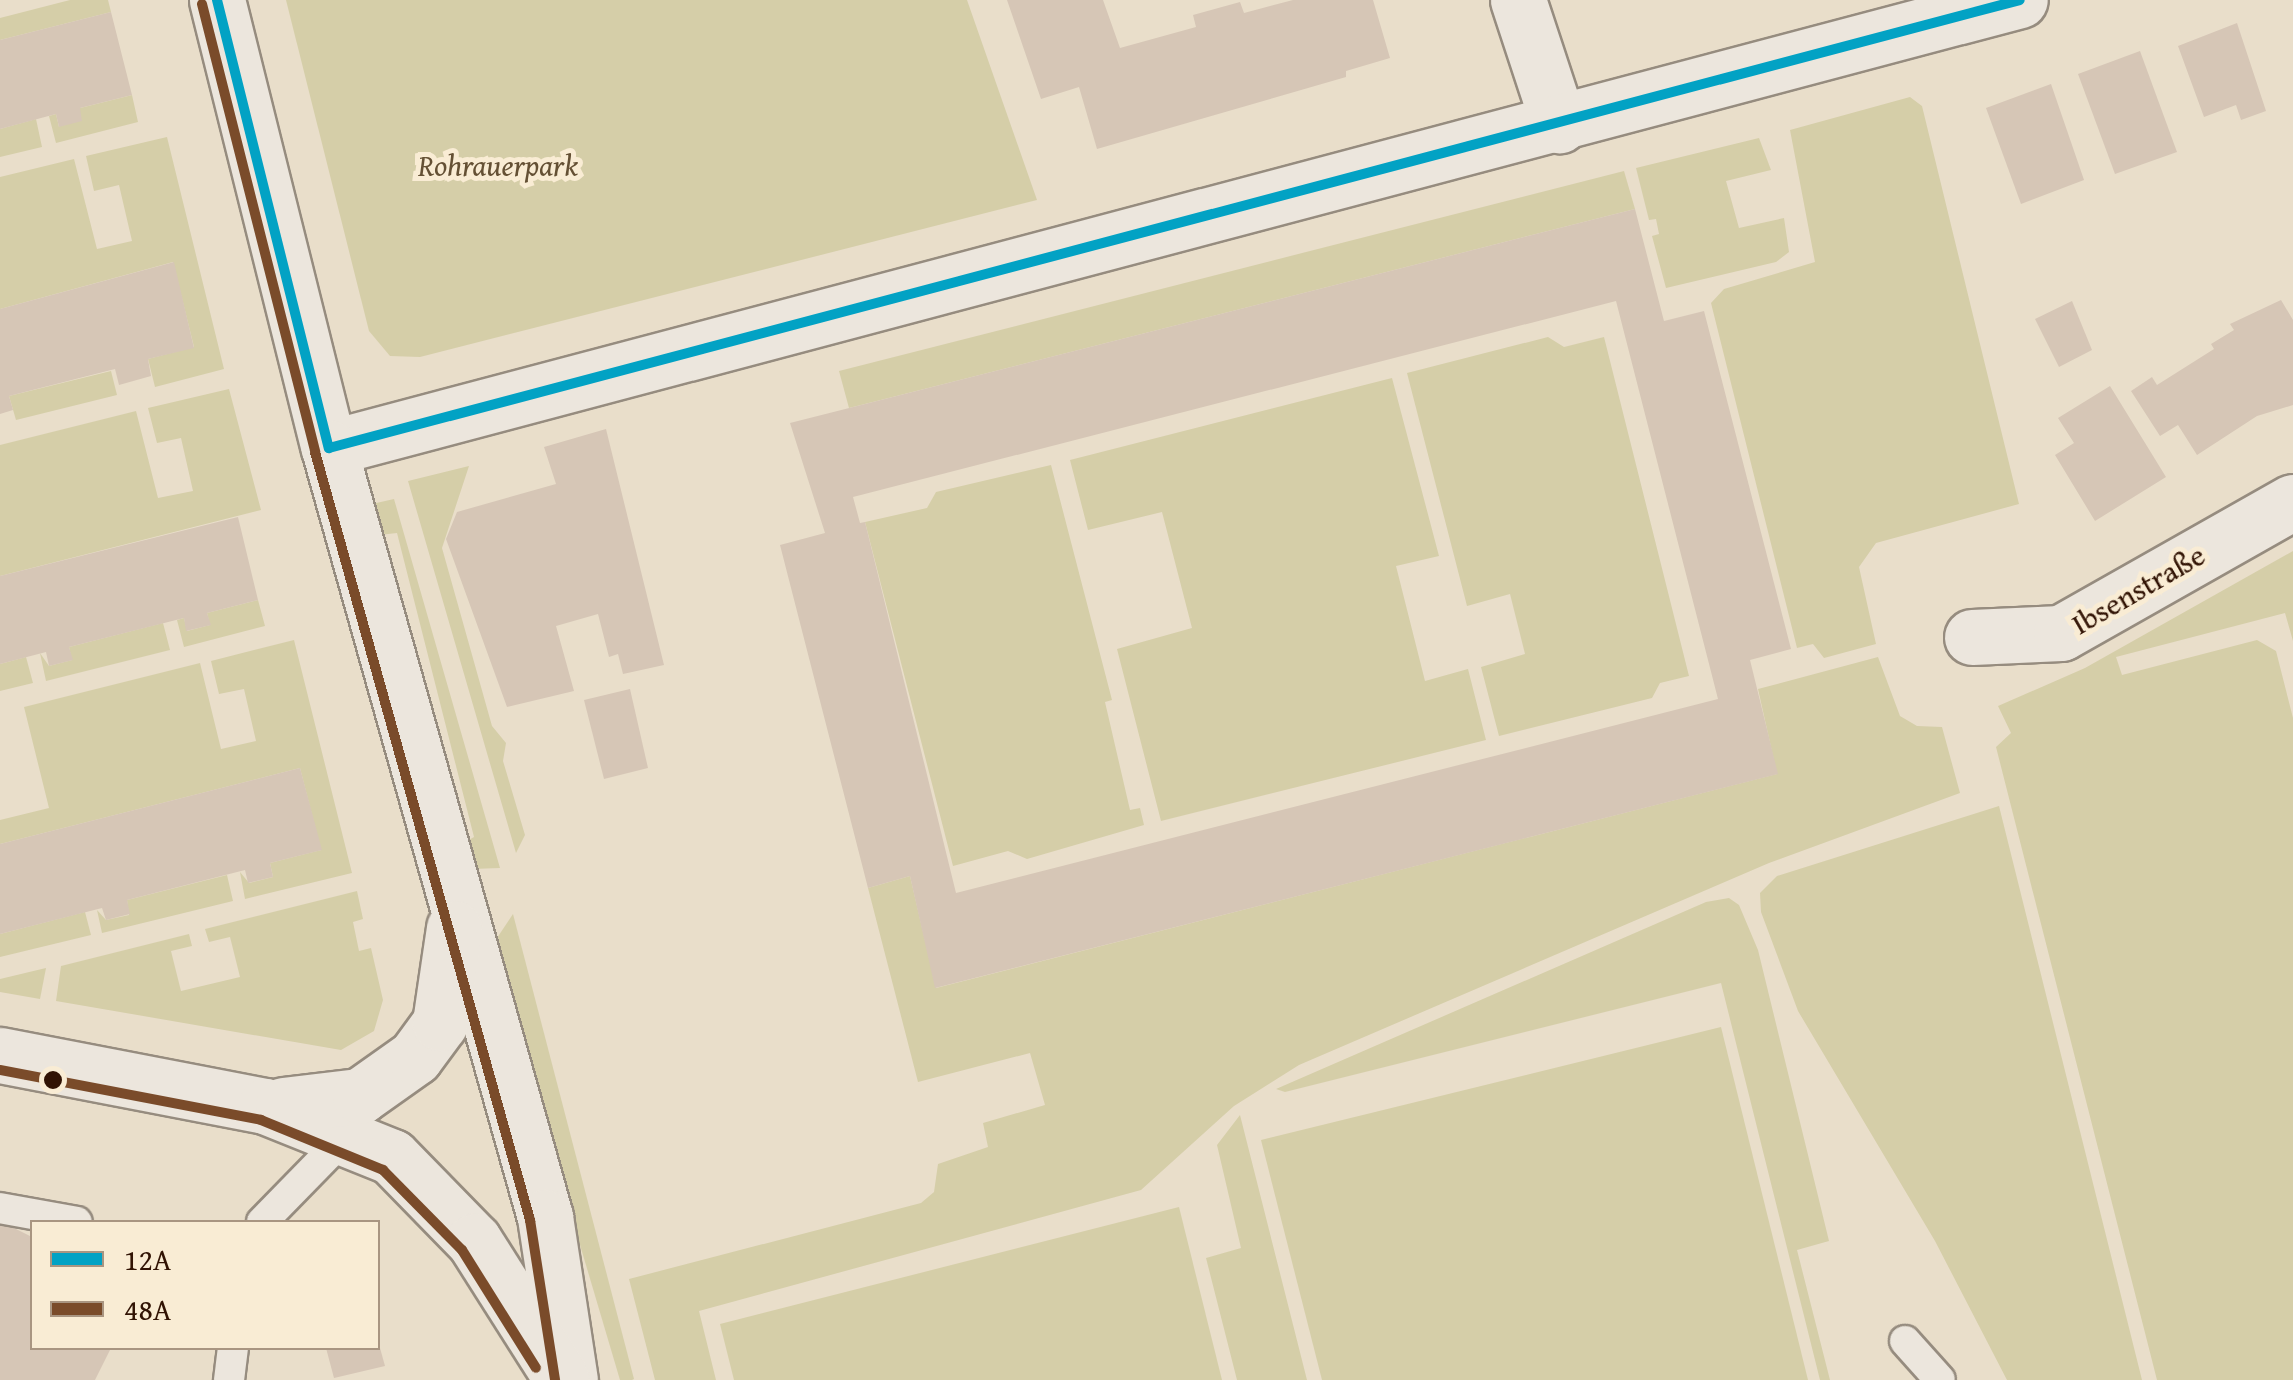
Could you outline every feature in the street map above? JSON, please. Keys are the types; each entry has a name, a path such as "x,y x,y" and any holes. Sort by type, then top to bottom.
{"main road":[{"path":"217,0 329,448 545,1218 566,1380"},
{"path":"1518,0 1559,126"},
{"path":"329,448 1559,126 2020,0"},
{"name":"Ibsenstraße","path":"1972,637 2062,633 2293,502"},
{"path":"265,1106 360,1096 415,1056 440,1023 457,912"},
{"path":"0,1055 265,1106 347,1135 392,1157 436,1195 474,1241 566,1380"}],"lane":[{"path":"264,1220 347,1135"},
{"path":"0,1208 66,1220"},
{"path":"1905,1340 1940,1380"},
{"path":"229,1380 233,1350"}],"green space":[{"path":"70,0 108,0 111,12 0,40 0,18"},
{"name":"Rohrauerpark","path":"286,0 967,0 1037,200 420,357 390,356 369,331"},
{"path":"132,95 138,122 56,143 49,116 56,114 59,127 80,108"},
{"path":"1910,97 1922,106 2019,504 1876,543 1859,567 1876,644 1824,658 1813,644 1797,648 1711,303 1724,289 1815,262 1790,130"},
{"path":"36,119 42,147 0,157 0,129"},
{"path":"167,137 224,369 155,387 148,359 194,347 173,262 0,309 0,177 74,159 97,249 132,241 119,185 94,191 86,156"},
{"path":"1759,138 1771,170 1726,181 1739,228 1784,218 1789,252 1776,262 1666,288 1652,236 1659,234 1656,219 1649,220 1636,168"},
{"path":"1624,171 1635,209 849,408 839,371"},
{"path":"1548,337 1564,347 1604,337 1689,676 1660,683 1652,698 1499,736 1481,667 1525,654 1510,594 1467,606 1407,373"},
{"path":"111,371 117,395 16,420 9,396"},
{"path":"1392,378 1439,556 1396,566 1425,681 1468,669 1486,740 1161,821 1117,649 1192,628 1162,512 1088,530 1070,460"},
{"path":"229,389 261,510 0,576 0,445 136,411 158,498 193,491 181,438 157,443 148,408"},
{"path":"1051,465 1112,700 1105,702 1130,810 1140,808 1144,825 1027,859 1008,851 953,866 865,522 927,508 936,492"},
{"path":"469,466 442,548 492,726 506,743 503,761 525,835 516,853 408,481"},
{"path":"394,499 500,868 472,869 460,845 474,837 397,533 379,535 372,504"},
{"path":"2293,551 2293,641 2285,613 2116,657 2122,675 2257,640 2276,651 2293,718 2293,1380 2157,1380 1996,747 2011,733 1998,706 2085,668"},
{"path":"258,600 265,626 184,647 177,620 184,618 187,631 210,625 207,613"},
{"path":"163,623 170,650 46,681 40,653 49,666 72,660 69,647"},
{"path":"294,640 352,873 245,899 240,872 249,883 273,877 270,863 321,850 300,768 0,844 0,820 49,808 24,707 200,663 221,749 256,741 244,689 219,694 211,661"},
{"path":"26,657 33,683 0,691 0,664"},
{"path":"1878,657 1900,716 1917,726 1942,727 1960,793 1769,863 1299,1065 1234,1106 1141,1190 699,1311 716,1380 655,1380 629,1279 921,1203 934,1192 938,1164 988,1147 983,1123 1045,1105 1030,1053 918,1082 868,888 910,876 936,988 1777,774 1758,689"},
{"path":"1999,806 2142,1380 2007,1380 1935,1241 1798,1011 1761,912 1760,893 1777,876"},
{"path":"227,875 233,901 102,933 97,910 106,920 129,915 127,900"},
{"path":"357,891 363,919 353,922 359,951 371,948 383,1000 374,1031 341,1050 56,1001 61,966 189,934 192,946 171,951 181,991 240,977 230,937 209,942 205,929"},
{"path":"1729,898 1739,905 1758,950 1829,1241 1797,1250 1830,1380 1820,1380 1721,983 1285,1092 1276,1089 1706,902"},
{"path":"85,912 91,935 0,957 0,934"},
{"path":"513,914 632,1380 620,1380 496,961 495,941"},
{"path":"46,968 40,999 0,992 0,979"},
{"path":"1721,1027 1808,1380 1322,1380 1261,1140"},
{"path":"1240,1115 1307,1380 1237,1380 1206,1258 1241,1248 1217,1145"},
{"path":"1179,1207 1222,1380 734,1380 720,1324"}],"building":[{"path":"1007,0 1103,0 1120,48 1196,27 1193,15 1240,2 1244,13 1293,0 1373,0 1390,58 1346,71 1346,77 1097,149 1079,87 1041,99"},
{"path":"111,12 132,95 80,108 82,121 59,127 56,114 0,129 0,40"},
{"path":"2237,23 2266,111 2241,120 2236,105 2204,117 2178,46"},
{"path":"2140,51 2177,152 2115,174 2078,74"},
{"path":"2051,84 2084,180 2021,204 1986,108"},
{"path":"1635,209 1664,321 1704,311 1791,649 1750,660 1778,774 935,988 910,876 868,888 780,545 825,533 790,423","holes":["1616,301 1718,699 956,893 865,522 860,523 853,497"]},
{"path":"174,262 194,348 148,359 151,376 119,385 115,369 9,396 13,410 0,414 0,309"},
{"path":"2281,300 2293,320 2293,405 2257,416 2197,455 2178,425 2160,436 2131,391 2152,377 2157,385 2214,349 2211,344 2234,330 2230,324"},
{"path":"2072,301 2092,350 2059,367 2035,319"},
{"path":"2110,386 2166,477 2095,521 2055,455 2074,443 2058,418"},
{"path":"606,429 664,665 623,674 618,654 609,657 598,614 556,626 574,691 507,707 446,539 457,512 556,484 544,447"},
{"path":"238,517 258,600 207,613 211,625 186,631 184,618 69,647 73,660 49,666 46,652 0,664 0,576"},
{"path":"630,689 648,768 604,779 584,700"},
{"path":"300,768 322,850 270,863 273,877 248,883 245,870 127,900 130,914 106,920 102,908 0,934 0,844"},
{"path":"0,1221 30,1236 30,1350 110,1350 95,1380 0,1380"},
{"path":"380,1348 385,1366 334,1378 327,1350"}],"transit line":[{"name":"12A","path":"217,0 329,448"},
{"name":"12A","path":"329,448 2020,0"},
{"name":"48A","path":"202,4 315,452 530,1220 555,1380"},
{"name":"48A","path":"0,1070 261,1120 383,1170 462,1250 536,1368"}]}
